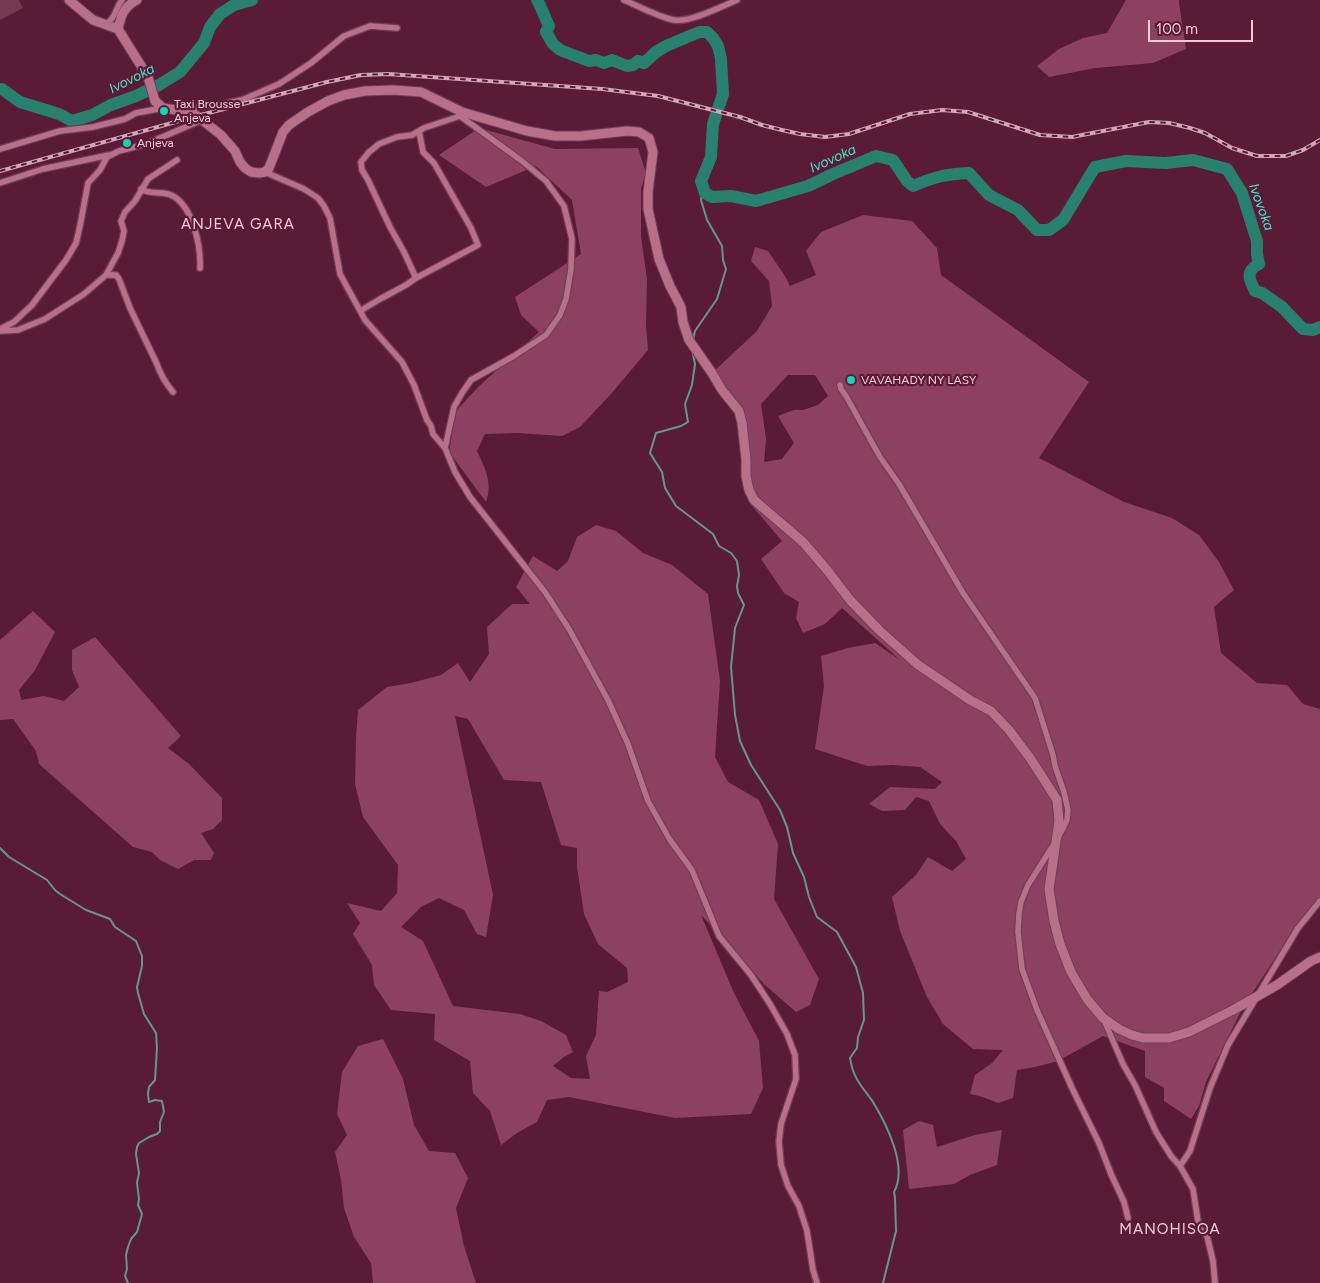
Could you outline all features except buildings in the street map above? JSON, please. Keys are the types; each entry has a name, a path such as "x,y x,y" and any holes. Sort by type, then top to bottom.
{"street":[{"path":"69,0 93,20 118,29 148,78 155,101 163,108"},
{"path":"105,25 114,17 118,4 122,0"},
{"path":"118,29 122,13 132,2 137,0"},
{"path":"624,0 675,21 719,8 736,0"},
{"path":"177,110 242,100 279,84 311,63 344,36 370,26 396,28"},
{"path":"0,149 60,131 93,127 163,108 190,112 202,120 221,135 235,151 245,168 251,172 259,173 265,172 270,168 284,132 289,125 321,104 344,95 365,91 421,92 461,114 546,180 564,206 572,239 571,269 566,299 560,315 546,335 514,356 471,380 466,386 454,407 445,448"},
{"path":"416,278 362,170 361,162 379,144 396,137 412,135 461,114 555,136 580,136 627,131 639,132 650,138 653,152 648,209 659,259 681,307 683,322 689,340 722,390 739,410 746,459 746,476 749,490 754,500 803,542 850,600 879,630 917,664 970,700 991,711 1010,730 1030,758 1057,800 1059,822 1049,890 1060,944 1072,972 1087,999 1103,1018 1119,1030 1143,1038 1169,1038 1189,1032 1234,1010 1277,985 1298,969 1320,958"},
{"path":"0,183 43,169 110,155 146,144 202,120"},
{"path":"360,311 380,298 478,245 434,163 423,152 419,131"},
{"path":"0,330 14,322 32,305 66,260 76,243 88,182 100,170 110,155"},
{"path":"0,330 18,330 45,319 84,294 106,275 122,241 124,231 121,221 125,212 135,201 148,179 177,160"},
{"path":"265,172 304,189 318,198 324,206 330,218 340,274 365,320 402,362 414,385 433,434 445,448 455,472 470,497 545,592 569,629 608,700 628,744 648,801 670,840 692,870 719,936 751,975 770,1004 786,1034 795,1055 796,1079 781,1124 779,1141 780,1165 788,1186 799,1206 807,1231 817,1283"},
{"path":"141,189 146,192 170,195 177,198 184,205 194,228 200,256 200,268"},
{"path":"106,275 116,275 120,279 130,308 158,370 172,392"},
{"path":"840,385 841,390 880,457 899,484 963,593 1035,698 1068,810 1068,820 1028,886 1021,902 1018,932 1022,969 1037,1010 1099,1143 1124,1202 1128,1218"},
{"path":"1180,1166 1190,1151 1210,1088 1228,1045 1298,928 1320,901"},
{"path":"1103,1018 1156,1132 1171,1156 1180,1166 1193,1189 1199,1228 1207,1236 1213,1261 1215,1283"}],"shaded area":[{"path":"0,0 19,0 23,8 0,20"},
{"path":"1126,0 1179,0 1186,49 1153,63 1095,68 1049,77 1037,66 1059,49 1083,38 1107,33"},
{"path":"479,128 555,149 638,148 646,173 641,189 641,237 647,279 646,326 648,350 580,427 562,436 517,433 485,434 477,451 488,482 489,488 486,502 449,452 456,411 478,387 539,332 521,315 515,297 581,254 572,200 536,166 486,187 439,155"},
{"path":"863,215 912,221 937,248 941,275 1089,382 1039,458 1124,502 1172,518 1199,535 1219,562 1234,590 1214,607 1221,653 1257,683 1287,685 1303,704 1320,709 1320,898 1295,928 1243,1007 1206,1082 1199,1106 1191,1119 1164,1101 1164,1088 1145,1077 1145,1051 1103,1036 1058,1061 1017,1070 1013,1098 998,1103 970,1094 975,1075 992,1063 1003,1050 973,1049 943,1024 927,997 900,931 892,897 916,875 928,857 952,871 966,859 956,841 940,824 929,801 916,797 905,810 882,811 869,804 890,787 935,789 942,782 920,767 867,766 815,749 824,686 821,656 875,643 900,660 842,608 825,624 803,633 796,618 799,602 784,593 761,559 782,541 748,501 742,423 712,373 757,331 772,306 769,281 751,261 755,247 768,251 790,286 816,275 806,251 821,232","holes":["788,375 815,375 828,396 818,405 803,410 794,410 778,416 794,443 782,459 764,462 766,439 761,404"]},
{"path":"596,525 616,531 643,553 672,565 708,594 720,681 715,757 728,782 759,800 778,844 774,899 819,979 810,1005 796,1012 764,984 701,915 734,993 759,1041 763,1088 751,1114 675,1118 569,1097 547,1100 537,1122 501,1145 490,1111 473,1093 470,1061 434,1040 435,1014 391,1010 374,985 372,965 353,934 360,923 347,903 381,911 397,893 398,865 363,817 355,784 358,710 387,687 441,675 458,663 470,682 489,654 487,627 512,604 530,604 516,587 533,556 557,571 568,561 577,537","holes":["455,716 468,719 504,780 541,782 561,845 577,848 577,867 584,914 598,944 627,968 628,982 607,992 599,991 596,1035 586,1056 590,1079 571,1078 553,1066 573,1052 566,1035 541,1021 520,1014 453,1006 423,941 401,927 421,907 439,898 464,910 477,934 486,937 493,895"]},
{"path":"33,611 55,632 35,670 19,690 21,700 44,696 64,701 79,687 72,670 72,650 95,637 181,736 168,748 189,764 222,798 222,820 213,829 201,833 214,853 211,860 194,860 178,869 160,860 152,852 133,847 39,764 36,751 13,719 0,720 0,640"},
{"path":"383,1039 403,1079 414,1125 429,1151 455,1153 468,1178 456,1208 464,1246 476,1283 373,1283 371,1263 354,1237 344,1208 335,1152 347,1135 337,1114 342,1072 358,1046"},
{"path":"919,1121 933,1125 937,1147 975,1135 1002,1130 997,1165 970,1175 954,1184 909,1189 903,1130"}],"waterway":[{"name":"Ivovoka","path":"0,89 20,102 59,114 72,121 92,115 159,85 180,72 204,43 210,27 220,14 234,5 252,0"},
{"name":"Ivovoka","path":"537,0 549,26 546,32 553,44 560,50 589,61 596,60 604,63 612,60 627,66 633,65 638,61 644,63 666,46 699,32 707,32 713,38 718,46 721,59 723,94 713,124 711,157 701,181 705,193 712,197 731,196 756,201 808,186 876,156 893,160 907,181 913,186 940,176 969,173 989,195 1018,210 1037,230 1049,230 1063,220 1095,167 1126,161 1166,163 1193,160 1227,169 1242,193 1257,241 1259,264 1250,272 1251,283 1255,291 1262,293 1282,307 1303,329 1313,330 1320,327"},
{"path":"693,340 695,331 717,299 726,269 722,246 707,220 701,200 703,187"},
{"path":"692,350 695,364 692,385 685,404 688,422 681,426 656,433 650,453 662,472 665,488 676,506 713,534 719,546 731,553 737,561 739,575 738,593 744,605 735,628 731,667 735,715 740,741 751,765 780,810 787,827 793,853 804,877 817,917 837,932 856,967 863,993 864,1020 858,1037 857,1048 850,1058 851,1064 858,1081 884,1122 894,1146 899,1171 898,1182 894,1192 896,1231 883,1283"},
{"path":"0,848 9,857 47,880 60,894 86,910 110,919 115,927 136,941 142,956 142,966 137,987 144,1014 156,1033 157,1048 155,1080 149,1087 149,1102 155,1100 162,1101 164,1112 160,1122 160,1131 139,1143 137,1147 136,1154 139,1173 137,1183 138,1205 142,1214 137,1232 131,1239 126,1255 127,1269 125,1276 128,1283"}],"railway":[{"path":"0,171 327,82 361,75 388,74 602,89 658,96 782,130 825,137 849,134 910,114 942,110 968,112 1040,135 1072,137 1149,122 1169,123 1205,133 1232,148 1257,156 1286,156 1303,150 1320,140"}],"place":[{"name":"Taxi Brousse Anjeva","path":"164,111"},
{"name":"Anjeva","path":"127,143"},
{"name":"VAVAHADY NY LASY","path":"851,380"}],"district":[{"name":"ANJEVA GARA","path":"238,225"},
{"name":"MANOHISOA","path":"1170,1230"}]}
